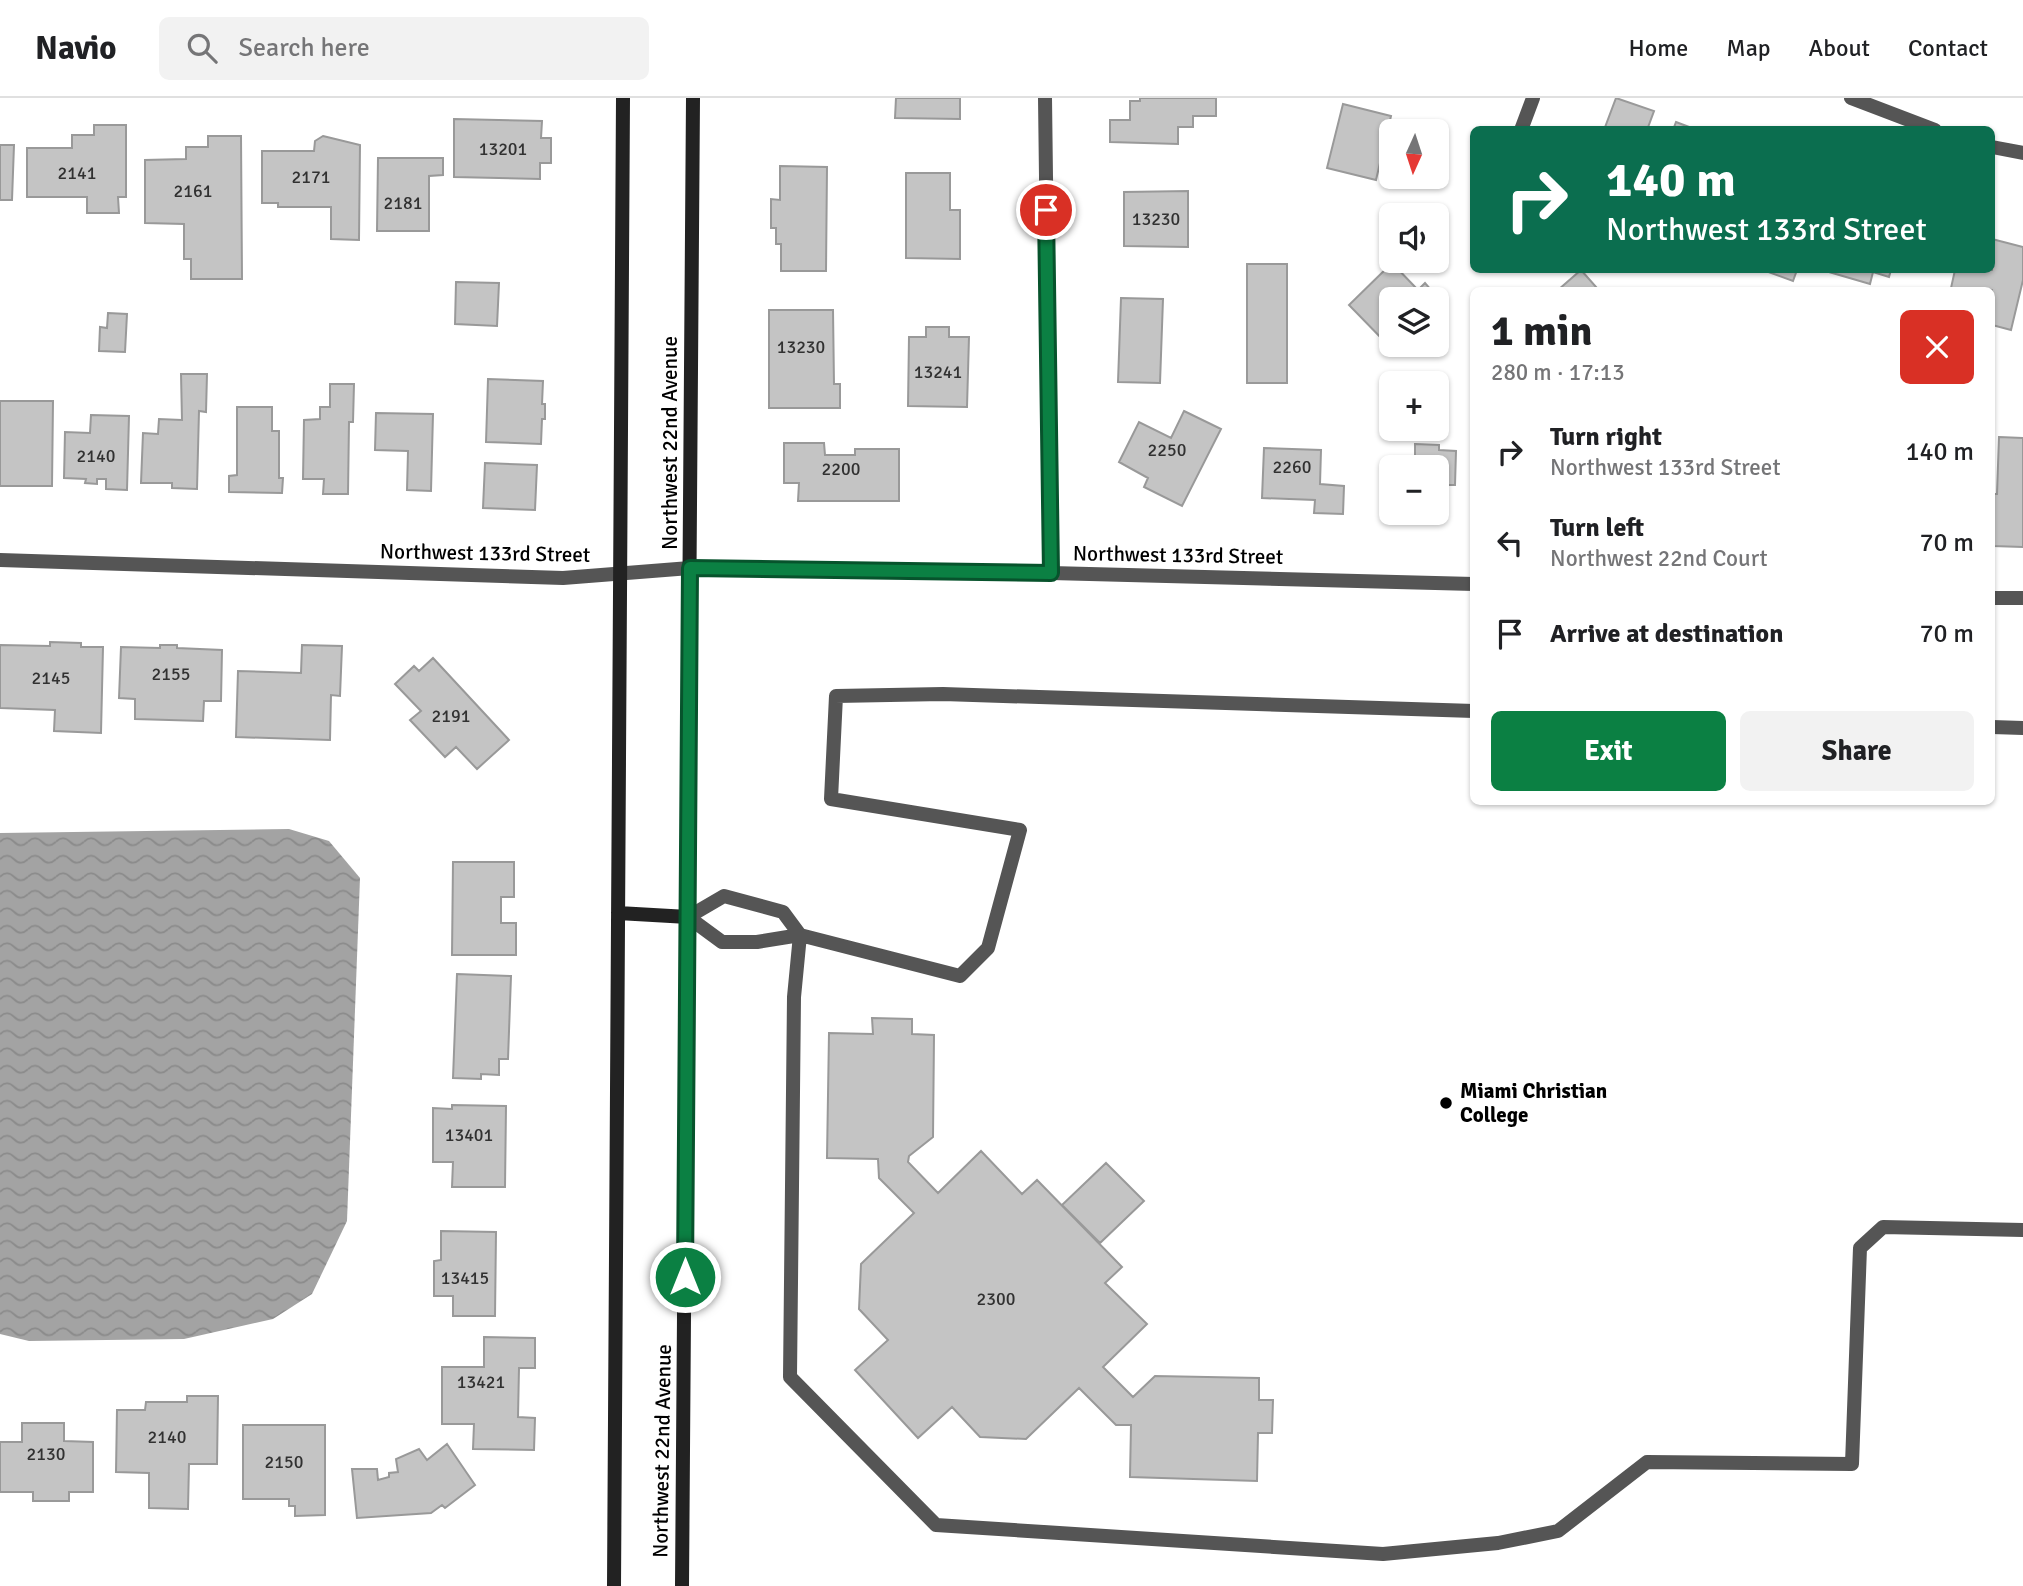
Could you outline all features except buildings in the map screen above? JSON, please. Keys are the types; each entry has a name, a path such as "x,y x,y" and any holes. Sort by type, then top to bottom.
{"main road":[{"path":"614,1586 623,98"},
{"name":"Northwest 22nd Avenue","path":"681,1586 693,98"},
{"path":"618,913 688,917"}],"street":[{"path":"1045,98 1051,573"},
{"path":"1522,126 1533,98"},
{"path":"1851,98 1924,126"},
{"path":"1995,147 2023,152"},
{"name":"Northwest 133rd Street","path":"0,560 563,578 690,568 1051,573 1470,584"},
{"path":"1995,598 2023,598"},
{"path":"1470,710 943,694 836,696 831,799 1020,830 988,948 960,976 800,935 757,942 722,942 688,917 724,895 783,912 800,935 794,997 790,1377 936,1525 1383,1554 1498,1543 1558,1531 1647,1462 1853,1464 1860,1248 1883,1227 2023,1230"},
{"path":"1995,727 2023,727"}],"water":[{"path":"289,829 329,841 360,878 347,1221 312,1294 273,1319 184,1339 29,1341 0,1334 0,833"}],"place":[{"name":"Miami Christian College","path":"1446,1103"}],"route":[{"path":"685,1277 690,568 1051,573 1046,210"}]}
